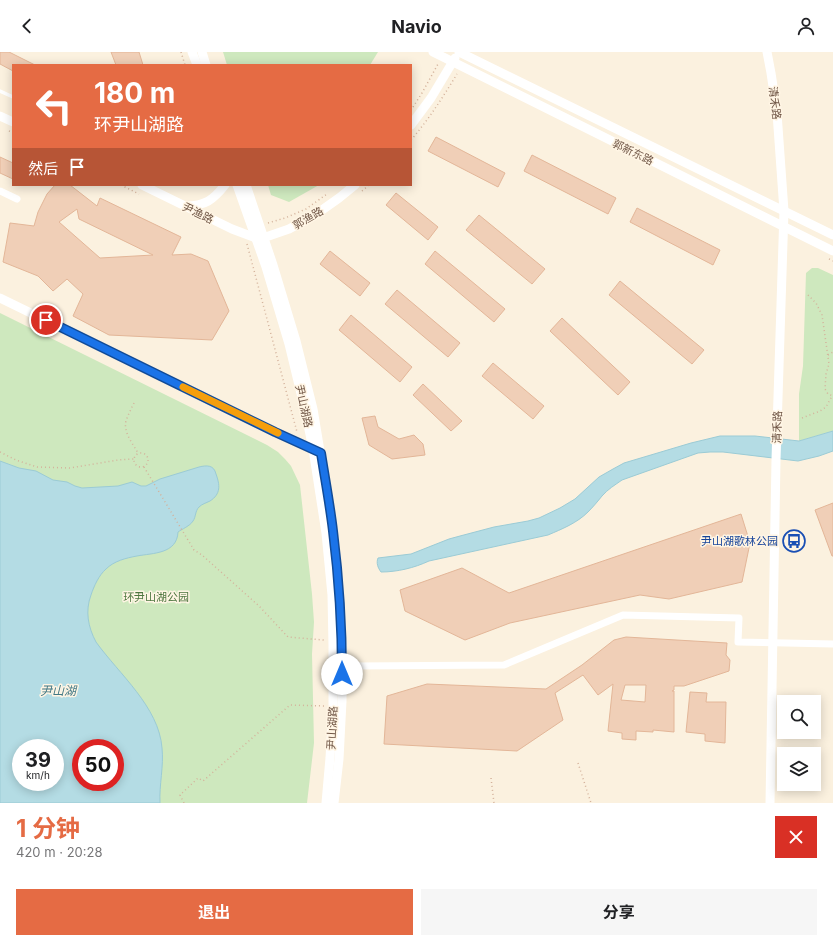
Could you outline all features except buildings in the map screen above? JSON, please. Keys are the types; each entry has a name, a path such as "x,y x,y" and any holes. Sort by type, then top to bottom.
{"main road":[{"path":"192,52 197,64"},
{"path":"202,52 206,64"},
{"name":"郭新东路","path":"433,52 833,251"},
{"path":"412,124 459,52"},
{"name":"郭新东路","path":"459,52 833,236"},
{"name":"清禾路","path":"767,52 772,73 777,113 784,211 776,460 770,799"},
{"path":"0,116 12,122"},
{"name":"尹渔路","path":"144,186 232,229 260,238"},
{"path":"185,206 200,205 209,201 218,194 224,186"},
{"name":"尹山湖路","path":"237,186 260,238"},
{"name":"尹山湖路","path":"246,186 266,267 289,344 305,410 317,451 333,530 342,648 342,708 339,759 331,800"},
{"name":"郭渔路","path":"260,238 289,229 315,215 354,186"},
{"path":"0,298 317,451"},
{"name":"尹山湖路","path":"317,451 332,595 333,707 330,758 331,800"}],"street":[{"path":"0,191 18,199"},
{"path":"355,666 504,665 623,615 739,618 738,642 833,644"}],"lane":[{"path":"0,91 12,97"}],"path":[{"path":"181,52 185,64"},
{"path":"412,108 442,57"},
{"path":"245,234 299,443"},
{"path":"802,418 826,407 832,396 828,394 825,389 826,374 829,364 822,315 816,303 808,295"},
{"path":"828,355 833,352"},
{"path":"134,403 126,422 126,428 128,435 138,453"},
{"path":"0,452 16,460 38,467 70,468 118,460 134,459"},
{"path":"138,453 134,459 134,462 137,466 144,467 153,480 194,550 202,555 259,606 288,637 333,640"},
{"path":"138,453 145,454 148,458 148,463 144,467"},
{"path":"184,803 180,795 198,778 203,781 290,705 333,707"},
{"path":"578,763 591,803"},
{"path":"490,778 494,803"}],"green space":[{"path":"223,52 378,52 371,64 227,64"},
{"path":"268,186 317,186 289,202 271,195"},
{"path":"812,268 818,268 833,275 833,431 799,441 799,394 803,366 806,273"},
{"name":"环尹山湖公园","path":"0,313 267,445 278,452 291,466 300,485 314,622 312,654 314,743 307,803 0,803"}],"water":[{"path":"833,431 833,451 819,456 798,461 723,452 698,453 622,480 607,491 588,512 579,519 548,535 429,561 411,568 387,572 381,572 379,569 377,562 378,558 411,554 449,539 494,527 539,518 575,499 599,477 624,463 720,436 755,436 799,441"},
{"name":"尹山湖","path":"0,461 19,468 36,471 53,480 67,482 82,488 118,486 132,482 141,486 146,486 160,479 205,466 212,467 215,471 219,489 218,492 214,498 199,507 192,523 178,532 177,539 173,545 157,553 124,559 109,566 103,571 97,581 88,607 89,625 96,642 146,705 154,719 162,748 160,803 0,803"}],"slow traffic":[{"path":"183,387 278,433"}],"place":[{"name":"尹山湖歌林公园","path":"794,541"}],"route":[{"path":"46,320 321,453 336,556 342,635 342,674"}]}
